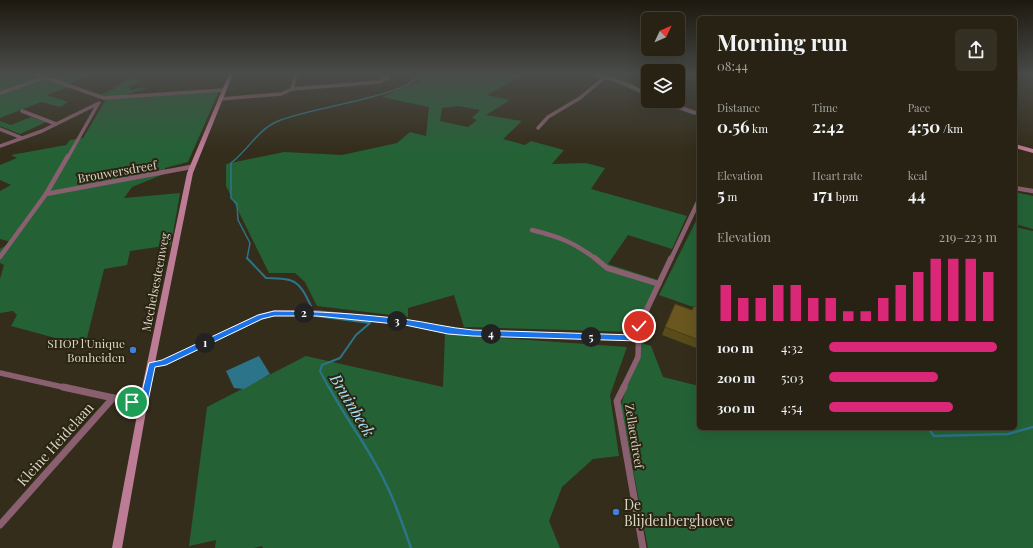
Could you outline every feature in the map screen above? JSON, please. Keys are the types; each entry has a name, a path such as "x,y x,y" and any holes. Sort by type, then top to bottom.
{"street":[{"path":"0,146 56,124 98,104 102,100"},
{"name":"Mechelsesteenweg","path":"117,548 191,167 220,100"},
{"path":"538,128 548,117 577,100"},
{"name":"Brouwersdreef","path":"0,257 46,194 98,104"},
{"path":"682,108 697,113"},
{"path":"22,110 56,124"},
{"path":"0,129 22,138"},
{"path":"1017,147 1033,151"},
{"name":"Brouwersdreef","path":"46,194 191,167"},
{"path":"1017,188 1033,191"},
{"name":"Zellaerdreef","path":"643,548 616,406 638,357 639,326 697,204"},
{"path":"532,230 561,237 580,247 607,268 659,284"},
{"path":"152,365 164,363 260,317 274,313 317,313 405,322 448,331 473,333 639,338"},
{"path":"0,372 132,402 145,398"},
{"name":"Kleine Heidelaan","path":"0,524 113,398"}],"green space":[{"path":"0,100 61,100 68,102 60,107 41,102 0,118"},
{"path":"106,100 215,100 188,162 165,168 164,174 132,187 124,198 180,193 171,245 130,251 127,265 104,269 85,346 11,326 17,315 13,311 0,313 0,279 4,265 0,263 0,249 11,242 0,239 0,191 11,185 0,180 0,165 17,158 11,155 66,145 70,140 83,138"},
{"path":"394,100 510,100 486,115 522,121 503,139 525,145 531,141 564,150 552,164 586,163 605,168 591,189 687,216 672,249 628,235 608,264 658,280 635,332 464,327 454,295 408,308 408,317 317,306 305,282 295,273 269,273 226,186 226,164 284,152 342,155 397,143 410,132 426,136 429,107","holes":["459,106 480,110 472,118 477,120 468,127 440,121 442,108"]},
{"path":"31,117 46,122 20,134 0,126 0,121 11,125"},
{"path":"1017,192 1033,196 1033,229 1017,225"},
{"path":"697,219 697,308 659,295"},
{"path":"1017,227 1033,231 1033,548 648,548 621,406 639,342 651,346 663,377 697,386 697,430 1017,430"},
{"path":"445,334 627,347 610,395 619,456 593,459 562,487 549,521 560,548 263,548 262,546 254,548 215,548 216,540 189,546 207,407 306,356 443,387"}],"water":[{"path":"259,356 270,374 244,389 234,388 226,371"}],"building":[{"path":"675,304 692,310 694,306 697,307 697,339 665,327"}],"waterway":[{"name":"Bruinbeek","path":"247,258 250,243 238,220 237,204 231,198 231,163 258,135 276,122 360,100"},
{"path":"677,108 694,114"},
{"name":"Bruinbeek","path":"247,258 266,278 284,279 295,282 303,290 311,306"},
{"name":"Bruinbeek","path":"315,314 316,316 370,323 356,335 340,358 322,365 320,371 329,388"},
{"name":"Bruinbeek","path":"329,387 379,469 393,498 411,548"},
{"path":"930,430 934,436 1008,434 1033,427"}],"place":[{"name":"SHOP l'Unique Bonheiden","path":"133,350"},
{"name":"De Blijdenberghoeve","path":"616,512"}],"route":[{"path":"132,402 145,398 152,365 164,363 260,317 274,313 317,313 405,322 448,331 473,333 639,338 639,326"}]}
